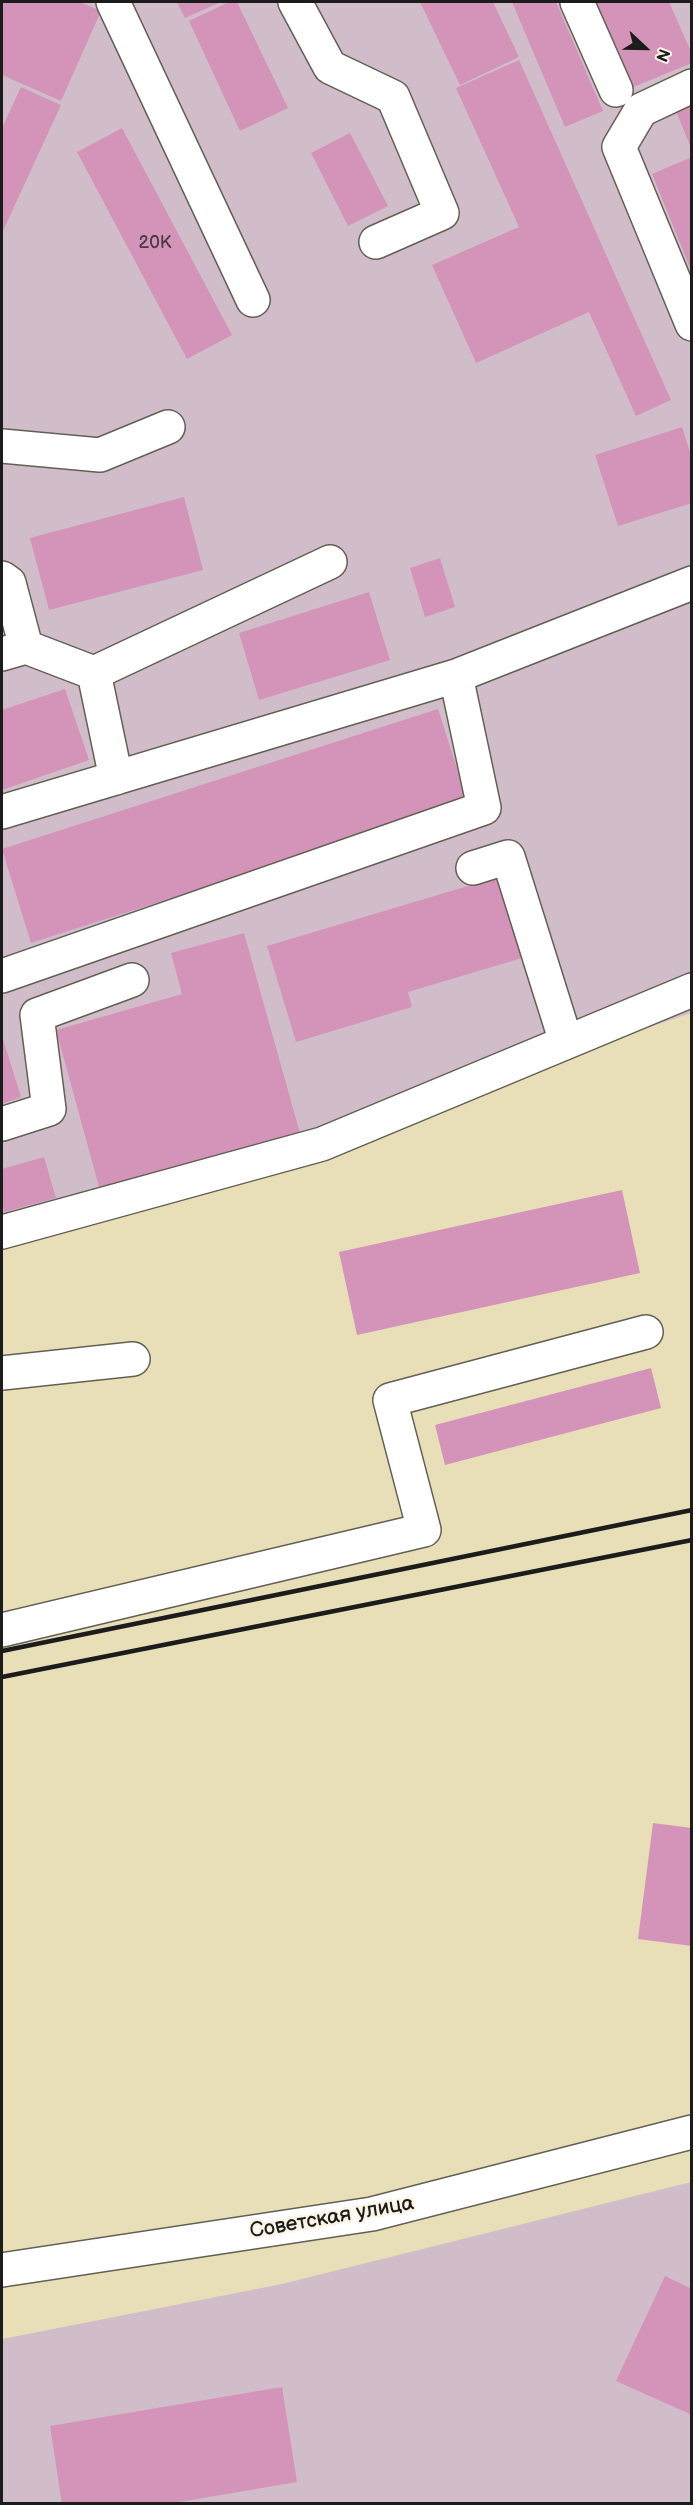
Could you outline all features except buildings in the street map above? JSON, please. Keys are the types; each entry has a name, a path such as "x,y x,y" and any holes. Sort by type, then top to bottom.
{"street":[{"path":"113,2 254,300"},
{"path":"295,2 330,67 393,97 442,213 376,242"},
{"path":"577,2 616,90"},
{"path":"692,86 641,110 619,147 692,324"},
{"path":"2,446 100,454 168,427"},
{"path":"2,578 9,583 14,651 94,673 330,562"},
{"path":"2,812 456,676 692,583"},
{"path":"94,673 116,778"},
{"path":"2,976 484,808 456,676"},
{"path":"473,868 507,857 566,1042"},
{"path":"2,1124 49,1108 37,1015 132,980"},
{"path":"2,1232 322,1144 692,990"},
{"path":"2,1630 424,1530 390,1400 646,1332"},
{"path":"2,1373 133,1359"},
{"name":"Советская улица","path":"2,2270 372,2214 692,2132"}],"shaded area":[{"path":"2,2 692,2 691,1013 2,1249"},
{"path":"691,2182 691,2503 2,2504 2,2339 282,2284"}],"railway":[{"path":"2,1651 692,1510"},
{"path":"2,1677 692,1540"}]}
